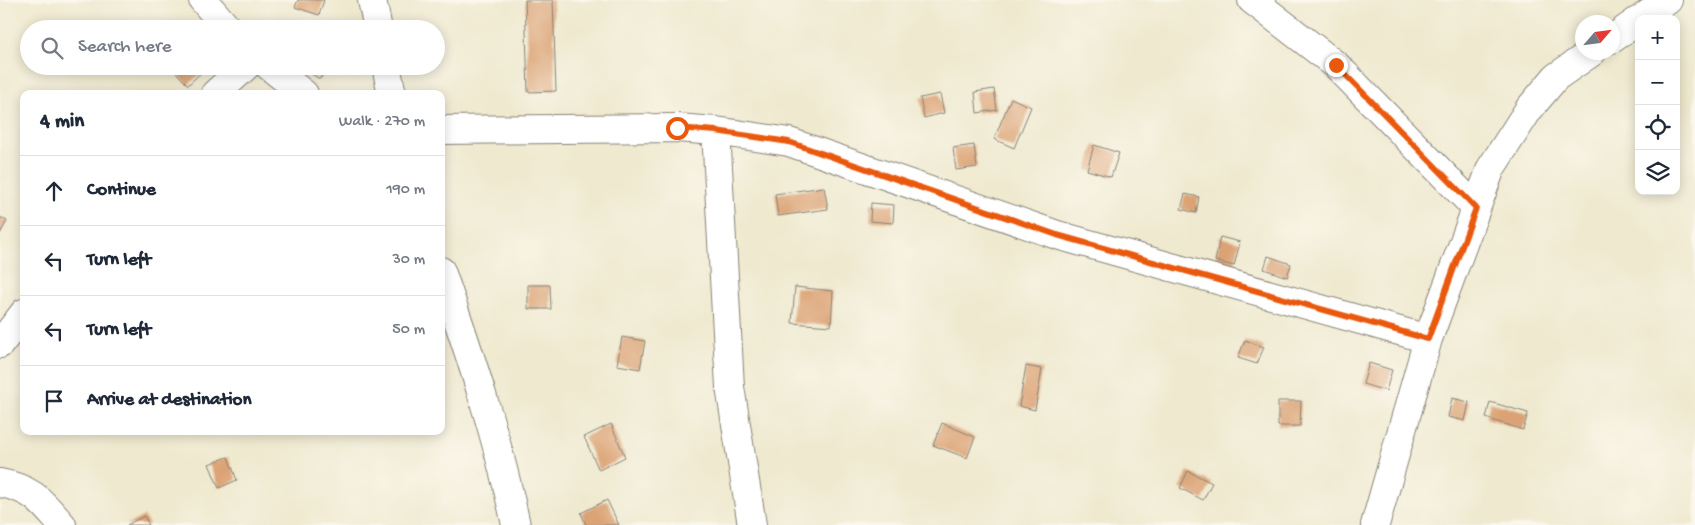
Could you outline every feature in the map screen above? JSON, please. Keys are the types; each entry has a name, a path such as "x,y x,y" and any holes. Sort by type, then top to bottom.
{"street":[{"path":"203,0 220,20"},
{"path":"372,0 376,20"},
{"path":"1252,0 1336,65 1476,208"},
{"path":"1647,15 1668,0"},
{"path":"1620,33 1635,23"},
{"path":"1375,525 1428,339 1491,168 1529,109 1556,77 1580,60"},
{"path":"219,90 236,75"},
{"path":"281,75 299,90"},
{"path":"388,75 391,90"},
{"path":"445,130 677,128 716,131 789,142 1057,235 1428,339"},
{"path":"716,131 730,387 752,525"},
{"path":"445,283 468,349 516,525"},
{"path":"0,344 20,318"},
{"path":"0,483 17,486 32,494 62,525"}],"building":[{"path":"298,0 324,0 319,15 295,7"},
{"path":"525,0 553,0 556,91 528,92"},
{"path":"179,75 199,75 188,85"},
{"path":"313,75 322,75 320,79"},
{"path":"994,89 997,110 977,113 975,92"},
{"path":"940,94 944,113 924,118 920,98"},
{"path":"1011,98 1031,107 1014,148 994,139"},
{"path":"974,145 977,167 956,170 953,148"},
{"path":"1094,145 1119,153 1111,177 1087,170"},
{"path":"824,187 828,209 778,216 775,194"},
{"path":"1185,194 1199,197 1196,213 1181,209"},
{"path":"871,203 894,205 893,223 870,221"},
{"path":"0,217 7,221 0,234"},
{"path":"1220,237 1240,242 1234,266 1215,261"},
{"path":"1268,256 1291,264 1287,277 1264,269"},
{"path":"528,285 550,285 551,309 528,309"},
{"path":"795,287 833,291 831,326 792,323"},
{"path":"622,337 645,341 640,369 617,365"},
{"path":"1245,340 1264,347 1257,364 1238,358"},
{"path":"1369,363 1392,370 1386,391 1363,384"},
{"path":"1026,366 1042,369 1035,410 1019,406"},
{"path":"1452,398 1469,402 1465,421 1448,417"},
{"path":"1278,401 1301,401 1300,426 1278,426"},
{"path":"1490,402 1528,413 1523,430 1486,418"},
{"path":"942,423 975,437 967,458 933,445"},
{"path":"611,424 625,457 599,470 584,437"},
{"path":"228,457 237,480 219,488 209,464"},
{"path":"1188,471 1212,483 1203,500 1180,488"},
{"path":"607,500 619,525 586,525 581,513"},
{"path":"144,516 149,525 127,525"}],"route":[{"path":"677,128 716,131 789,142 1057,235 1428,339 1476,208 1336,65"}]}
